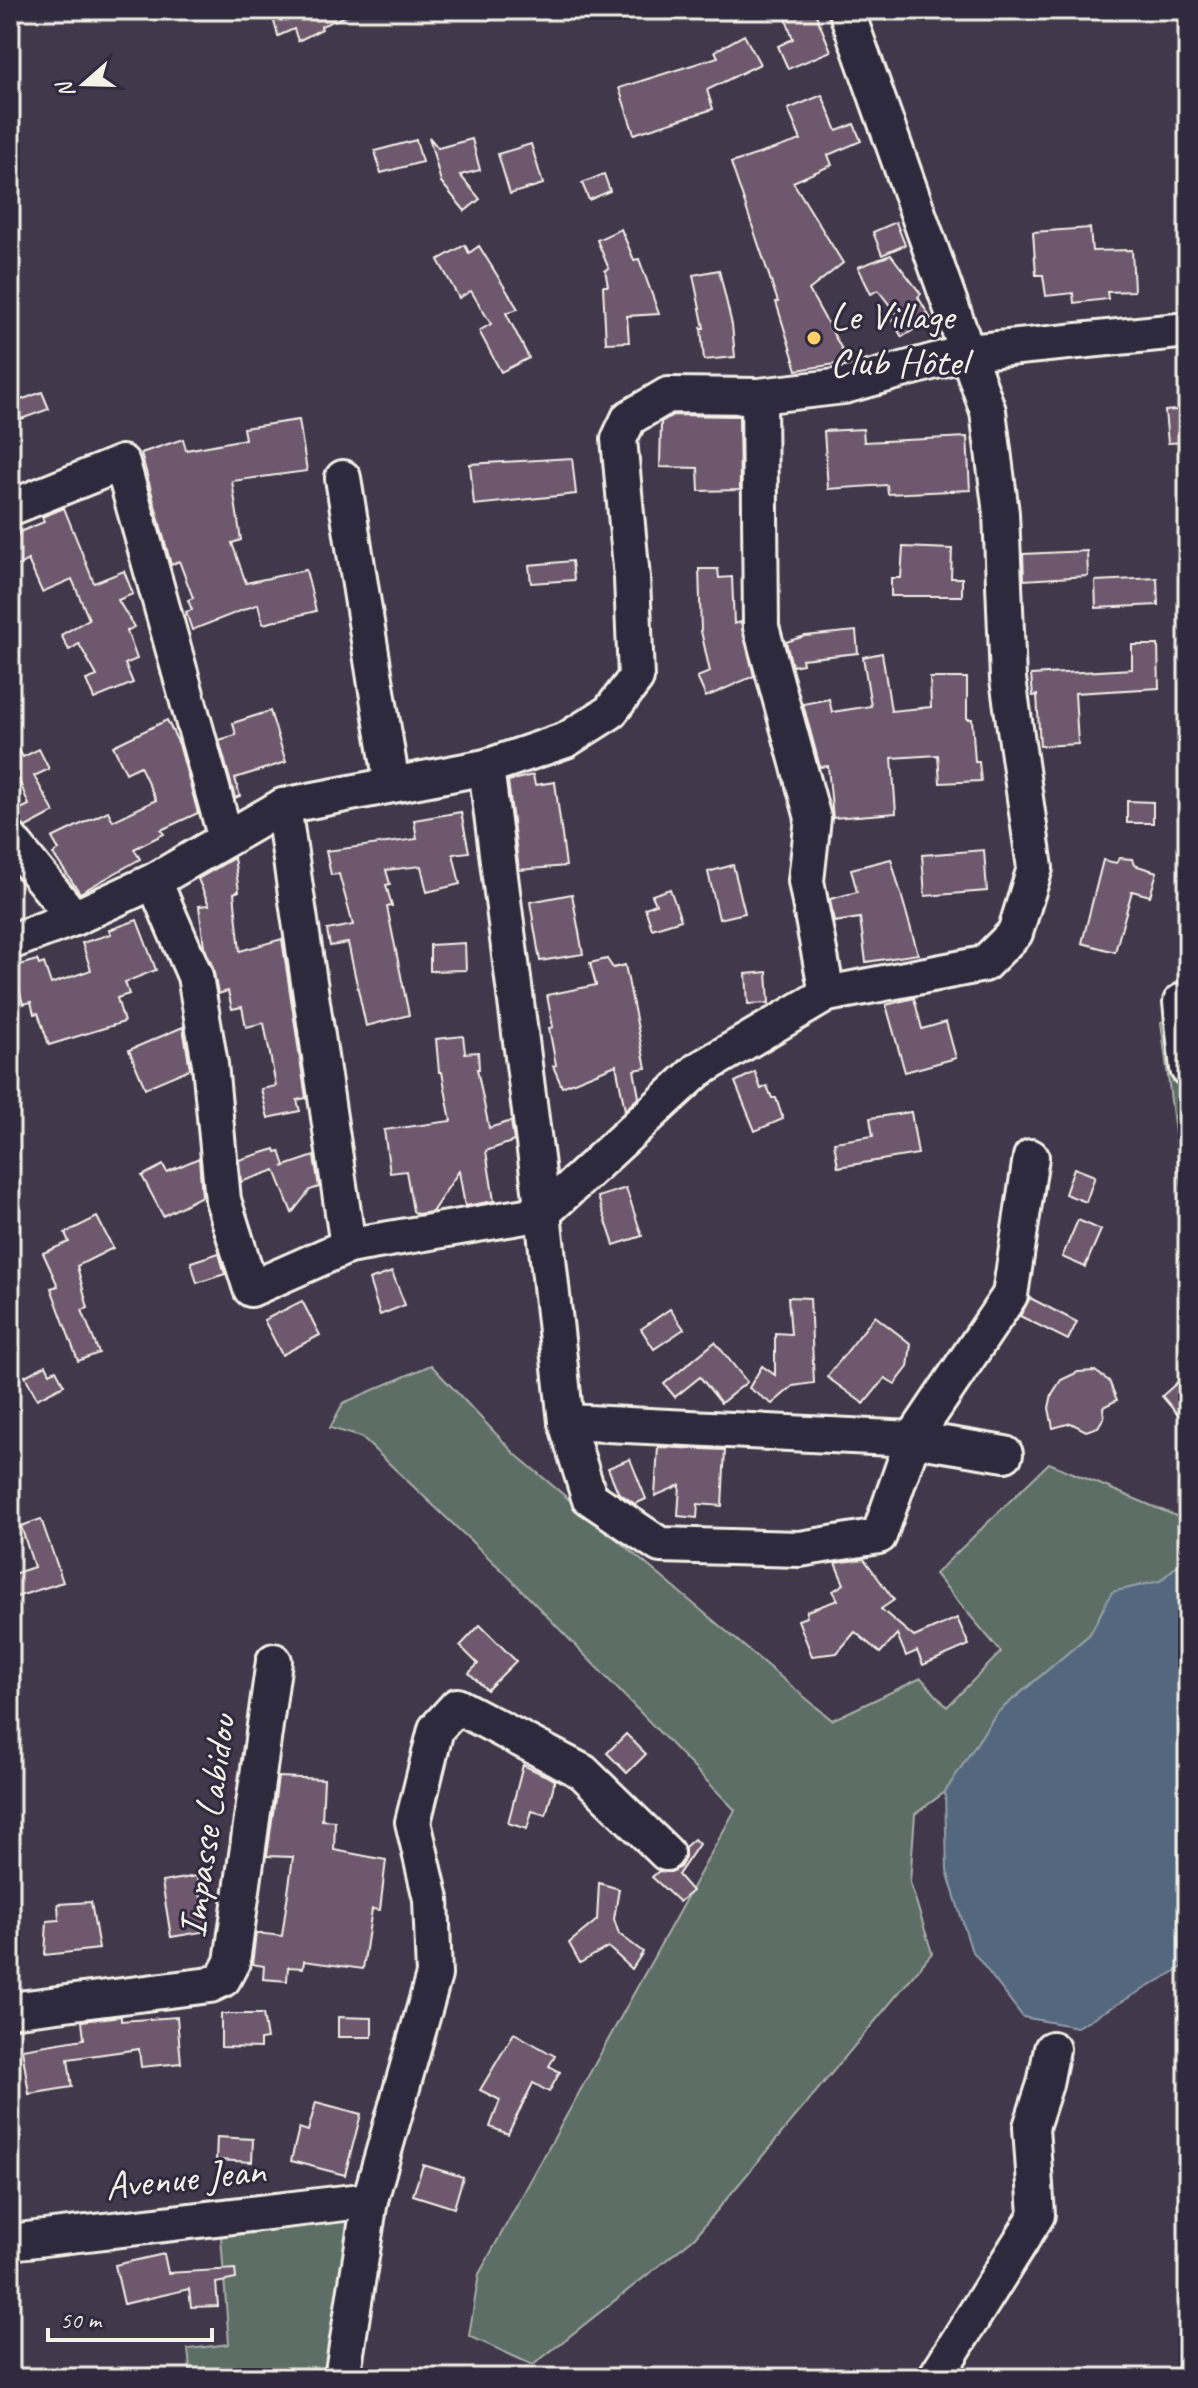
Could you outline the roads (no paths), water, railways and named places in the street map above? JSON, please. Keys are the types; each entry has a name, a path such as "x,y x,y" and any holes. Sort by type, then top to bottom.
{"street":[{"path":"154,881 195,976 210,1064 223,1200 251,1289 348,1246 543,1213 698,1070 827,994 984,964 1015,933 1035,868 1008,679 1000,499 988,411 846,10"},
{"path":"10,942 74,918 154,881 283,806 486,767 566,740 610,712 636,678 632,578 619,439 629,418 668,395 759,396 844,386 968,352 1188,330"},
{"path":"759,396 761,627 813,818 806,881 827,994"},
{"path":"10,508 122,463 226,839"},
{"path":"343,478 392,785"},
{"path":"486,767 543,1213 566,1422 589,1497 660,1545 800,1549 879,1536 913,1439 1010,1295 1031,1157"},
{"path":"283,806 348,1246"},
{"path":"10,839 74,918"},
{"path":"1188,998 1181,1002 1188,1069"},
{"path":"566,1422 913,1439 1005,1454"},
{"name":"Impasse Labidou","path":"10,2010 210,1985 223,1979 232,1962 274,1661"},
{"path":"342,2378 370,2200 434,1975 431,1899 413,1822 436,1729 457,1706 583,1772 666,1853"},
{"path":"935,2378 1037,2215 1031,2127 1052,2049"},
{"name":"Avenue Jean","path":"10,2242 370,2200"}],"water":[{"path":"1188,1556 1188,1964 1077,2027 1023,2017 971,1949 947,1871 945,1792 996,1714 1090,1634 1112,1592 1160,1581"}],"place":[{"name":"Le Village Club Hôtel","path":"814,338"}]}
